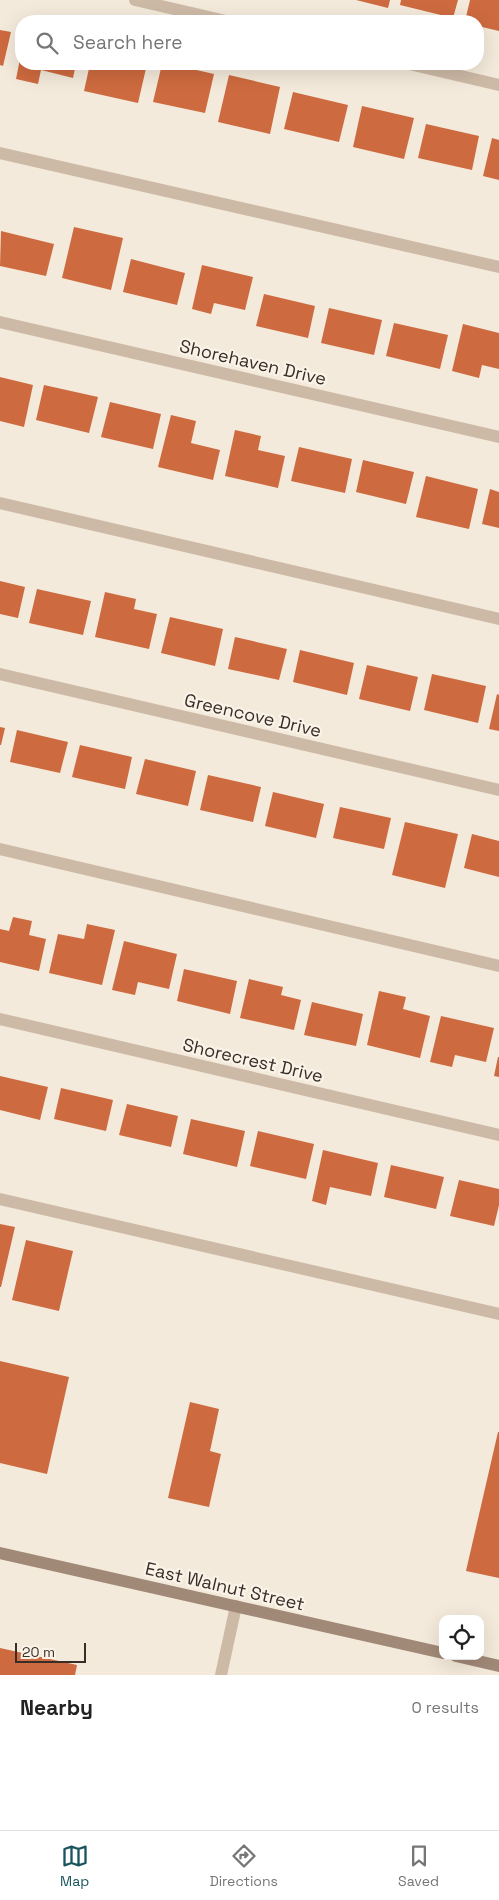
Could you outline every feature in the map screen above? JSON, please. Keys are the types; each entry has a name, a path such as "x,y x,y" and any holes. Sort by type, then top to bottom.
{"street":[{"path":"135,0 200,15"},
{"path":"435,70 499,85"},
{"path":"0,153 499,268"},
{"name":"Shorehaven Drive","path":"0,322 499,437"},
{"path":"0,503 499,619"},
{"name":"Greencove Drive","path":"0,674 499,790"},
{"path":"0,849 499,966"},
{"name":"Shorecrest Drive","path":"0,1019 499,1135"},
{"path":"0,1199 499,1314"},
{"name":"East Walnut Street","path":"0,1552 439,1652"},
{"path":"221,1675 236,1606"},
{"path":"473,1660 499,1666"}],"building":[{"path":"356,0 390,0 388,8"},
{"path":"401,0 458,0 454,15 441,15 400,5"},
{"path":"470,0 499,0 499,31 484,27 484,15 466,15"},
{"path":"0,30 11,32 3,66 0,65"},
{"path":"18,70 41,70 38,84 16,79"},
{"path":"41,70 75,70 73,78"},
{"path":"89,70 146,70 138,103 84,91"},
{"path":"161,70 196,70 214,74 205,113 153,102"},
{"path":"229,75 280,87 270,134 218,122"},
{"path":"293,92 348,105 339,142 284,129"},
{"path":"362,106 414,118 404,159 353,147"},
{"path":"426,124 479,136 472,170 418,158"},
{"path":"492,138 499,140 499,180 483,176"},
{"path":"74,227 123,238 111,290 62,278"},
{"path":"1,231 54,244 46,276 0,266"},
{"path":"131,259 185,273 177,305 123,292"},
{"path":"202,265 253,277 245,310 214,303 211,314 192,309"},
{"path":"264,294 315,306 308,338 256,326"},
{"path":"329,308 382,320 374,355 321,343"},
{"path":"394,323 448,335 440,369 386,356"},
{"path":"463,324 499,333 499,369 482,365 479,378 452,371"},
{"path":"0,377 33,385 24,427 0,421"},
{"path":"44,385 98,397 89,433 36,420"},
{"path":"110,402 161,414 153,449 101,437"},
{"path":"171,415 196,421 191,443 220,450 213,480 158,467"},
{"path":"235,430 261,436 258,450 285,456 278,488 225,476"},
{"path":"299,447 352,459 345,493 291,481"},
{"path":"363,460 414,472 406,504 356,492"},
{"path":"426,476 478,489 469,529 416,517"},
{"path":"490,489 499,492 499,528 482,524"},
{"path":"0,581 25,587 18,618 0,614"},
{"path":"37,589 91,601 83,635 29,623"},
{"path":"105,592 136,599 134,609 157,614 149,649 95,637"},
{"path":"170,617 223,629 215,666 161,653"},
{"path":"235,637 287,649 279,680 228,669"},
{"path":"300,650 354,663 347,695 293,682"},
{"path":"367,665 418,677 410,711 359,699"},
{"path":"432,674 486,686 478,723 424,710"},
{"path":"497,694 499,695 499,731 489,729"},
{"path":"0,727 5,728 1,745 0,745"},
{"path":"17,730 68,742 60,773 10,762"},
{"path":"80,745 132,757 125,789 72,777"},
{"path":"145,759 196,771 188,806 136,794"},
{"path":"208,775 261,787 253,822 200,810"},
{"path":"273,792 324,804 316,838 265,826"},
{"path":"340,807 391,818 384,849 333,838"},
{"path":"405,822 458,834 445,888 392,875"},
{"path":"472,834 499,841 499,877 464,868"},
{"path":"13,917 32,921 29,935 46,939 39,971 0,962 0,929 9,931"},
{"path":"87,924 115,930 102,985 49,973 58,934 84,939"},
{"path":"124,941 177,954 169,989 138,982 135,995 112,990"},
{"path":"184,969 237,981 230,1014 177,1001"},
{"path":"249,979 283,987 281,995 301,1000 294,1030 240,1018"},
{"path":"379,991 406,997 403,1009 430,1016 420,1058 367,1045"},
{"path":"312,1002 363,1014 356,1046 304,1035"},
{"path":"441,1016 494,1028 486,1062 455,1055 452,1067 430,1062"},
{"path":"499,1057 499,1077 494,1076"},
{"path":"0,1076 48,1087 40,1120 0,1110"},
{"path":"61,1088 113,1100 106,1131 54,1119"},
{"path":"127,1104 178,1116 171,1147 119,1135"},
{"path":"191,1119 245,1131 237,1167 183,1154"},
{"path":"258,1131 314,1144 306,1179 250,1166"},
{"path":"323,1150 378,1163 371,1196 330,1187 326,1205 312,1201"},
{"path":"391,1165 444,1177 436,1209 384,1197"},
{"path":"459,1180 499,1189 499,1205 494,1226 450,1216"},
{"path":"0,1224 15,1227 1,1287 0,1287"},
{"path":"26,1240 73,1251 59,1311 12,1300"},
{"path":"0,1361 69,1377 47,1474 0,1463"},
{"path":"190,1402 219,1409 210,1451 221,1454 209,1507 168,1498"},
{"path":"499,1432 499,1578 466,1571"},
{"path":"0,1648 77,1665 75,1675 0,1675"}]}
